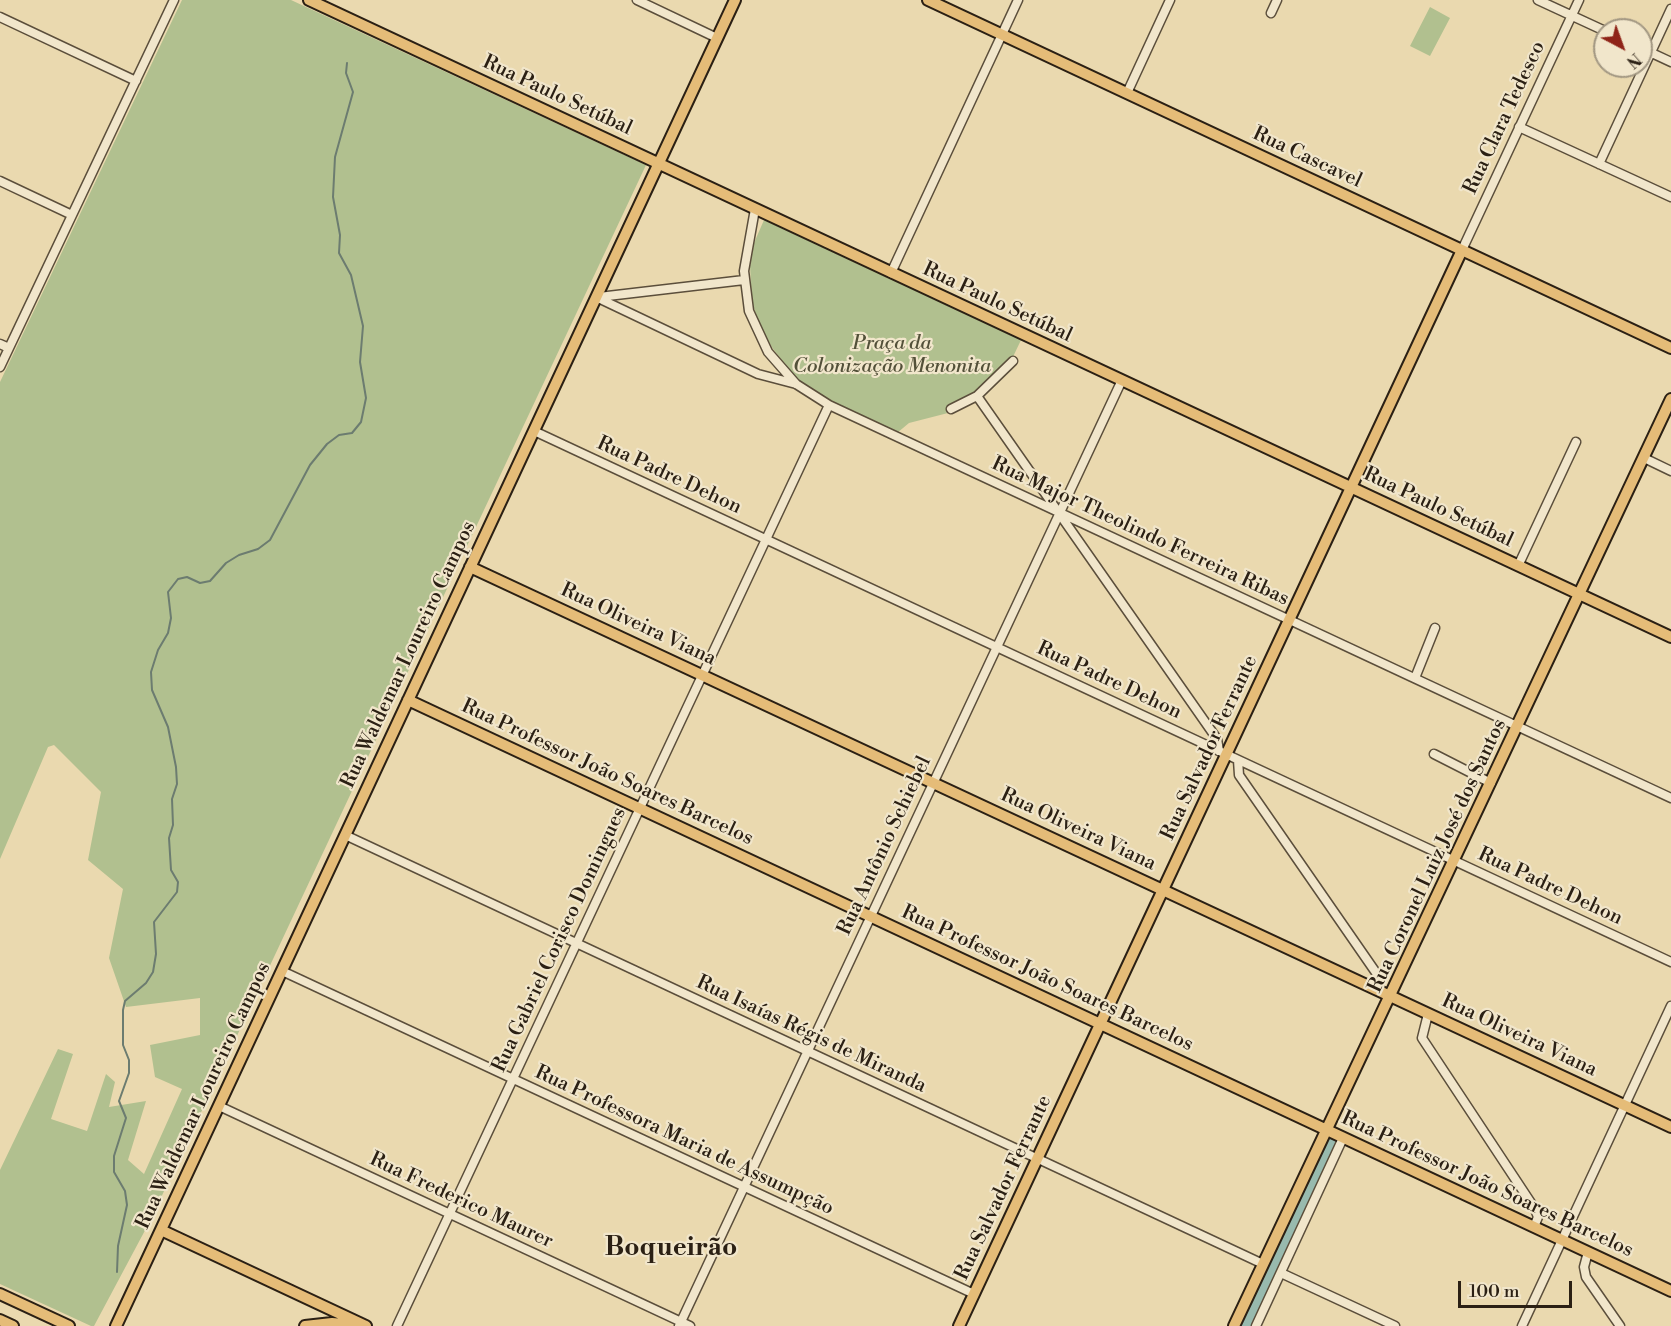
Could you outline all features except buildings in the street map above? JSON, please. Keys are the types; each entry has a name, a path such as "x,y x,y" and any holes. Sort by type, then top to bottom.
{"main road":[{"name":"Rua Paulo Setúbal","path":"309,0 1671,637"},
{"name":"Rua Waldemar Loureiro Campos","path":"116,1326 735,0"},
{"name":"Rua Cascavel","path":"928,0 1671,348"},
{"name":"Rua Salvador Ferrante","path":"960,1326 1163,890 1223,753 1289,620 1462,250"},
{"name":"Rua Coronel Luiz José dos Santos","path":"1234,1326 1326,1130 1392,997 1671,399"},
{"name":"Rua Oliveira Viana","path":"470,567 1671,1127"},
{"name":"Rua Professor João Soares Barcelos","path":"408,700 1671,1291"},
{"path":"161,1230 366,1326"},
{"path":"0,1294 69,1326"},
{"path":"0,1320 13,1326"},
{"path":"305,1326 332,1323 361,1326"}],"street":[{"path":"0,367 4,346 72,215 174,0"},
{"path":"637,0 717,38"},
{"path":"891,273 1018,0"},
{"path":"1126,93 1170,0"},
{"path":"1272,13 1277,0"},
{"path":"1538,0 1593,26"},
{"name":"Rua Clara Tedesco","path":"1462,250 1578,0"},
{"path":"1653,49 1671,9"},
{"path":"0,17 136,81"},
{"path":"1653,54 1671,62"},
{"path":"1599,164 1639,78"},
{"path":"1519,127 1671,197"},
{"path":"0,181 72,215"},
{"path":"755,209 744,280 749,311 760,338 778,365 796,384"},
{"path":"596,297 744,280"},
{"name":"Rua Major Theolindo Ferreira Ribas","path":"596,297 758,374 796,384 829,405 1671,798"},
{"path":"951,409 977,396 1013,360"},
{"name":"Rua Antônio Schiebel","path":"680,1324 1122,380"},
{"path":"977,396 1217,739 1223,753"},
{"name":"Rua Gabriel Corisco Domingues","path":"397,1326 829,405"},
{"name":"Rua Padre Dehon","path":"534,431 1671,962"},
{"path":"1518,566 1576,442"},
{"path":"1644,458 1671,471"},
{"path":"1415,678 1436,628"},
{"path":"1434,754 1491,783"},
{"path":"1238,760 1239,775 1379,977 1377,990"},
{"name":"Rua Isaías Régis de Miranda","path":"345,835 1263,1264"},
{"name":"Rua Professora Maria de Assumpção","path":"282,971 974,1294"},
{"path":"1522,1326 1671,1006"},
{"path":"1428,1014 1422,1038 1535,1209 1538,1216 1534,1227"},
{"name":"Rua Frederico Maurer","path":"219,1106 680,1324 690,1326"},
{"path":"1256,1326 1343,1138"},
{"path":"1588,1252 1584,1272 1620,1326"},
{"path":"1281,1273 1395,1326"}],"green space":[{"path":"182,0 291,0 646,165 150,1221 94,1326 91,1326 0,1284 0,1170 58,1049 73,1054 51,1119 87,1131 106,1074 115,1082 109,1107 146,1101 128,1160 144,1174 182,1089 155,1077 150,1045 200,1035 200,998 126,1007 109,958 123,889 88,860 101,792 54,745 48,747 0,859 0,382"},
{"path":"1430,7 1450,18 1430,56 1410,46"},
{"name":"Praça da Colonização Menonita","path":"764,220 1021,340 1011,361 988,384 962,402 947,408 948,413 909,423 897,433 830,401 798,381 773,349 759,326 752,301 750,266 754,243"}],"waterway":[{"path":"117,1272 118,1246 127,1205 125,1191 114,1172 114,1156 126,1118 119,1101 129,1073 129,1060 123,1045 123,1010 125,1001 146,983 153,972 156,954 154,922 177,892 178,882 171,870 169,838 173,825 172,799 177,784 176,767 168,727 152,690 151,672 158,650 168,633 171,618 168,592 178,579 187,577 200,583 210,581 226,563 239,555 258,549 270,540 310,465 327,444 339,435 352,433 361,422 366,398 360,362 363,326 351,275 339,253 340,235 333,197 335,157 353,92 346,73 347,63"},
{"path":"1245,1326 1331,1144"}],"district":[{"name":"Boqueirão","path":"671,1249"}]}
